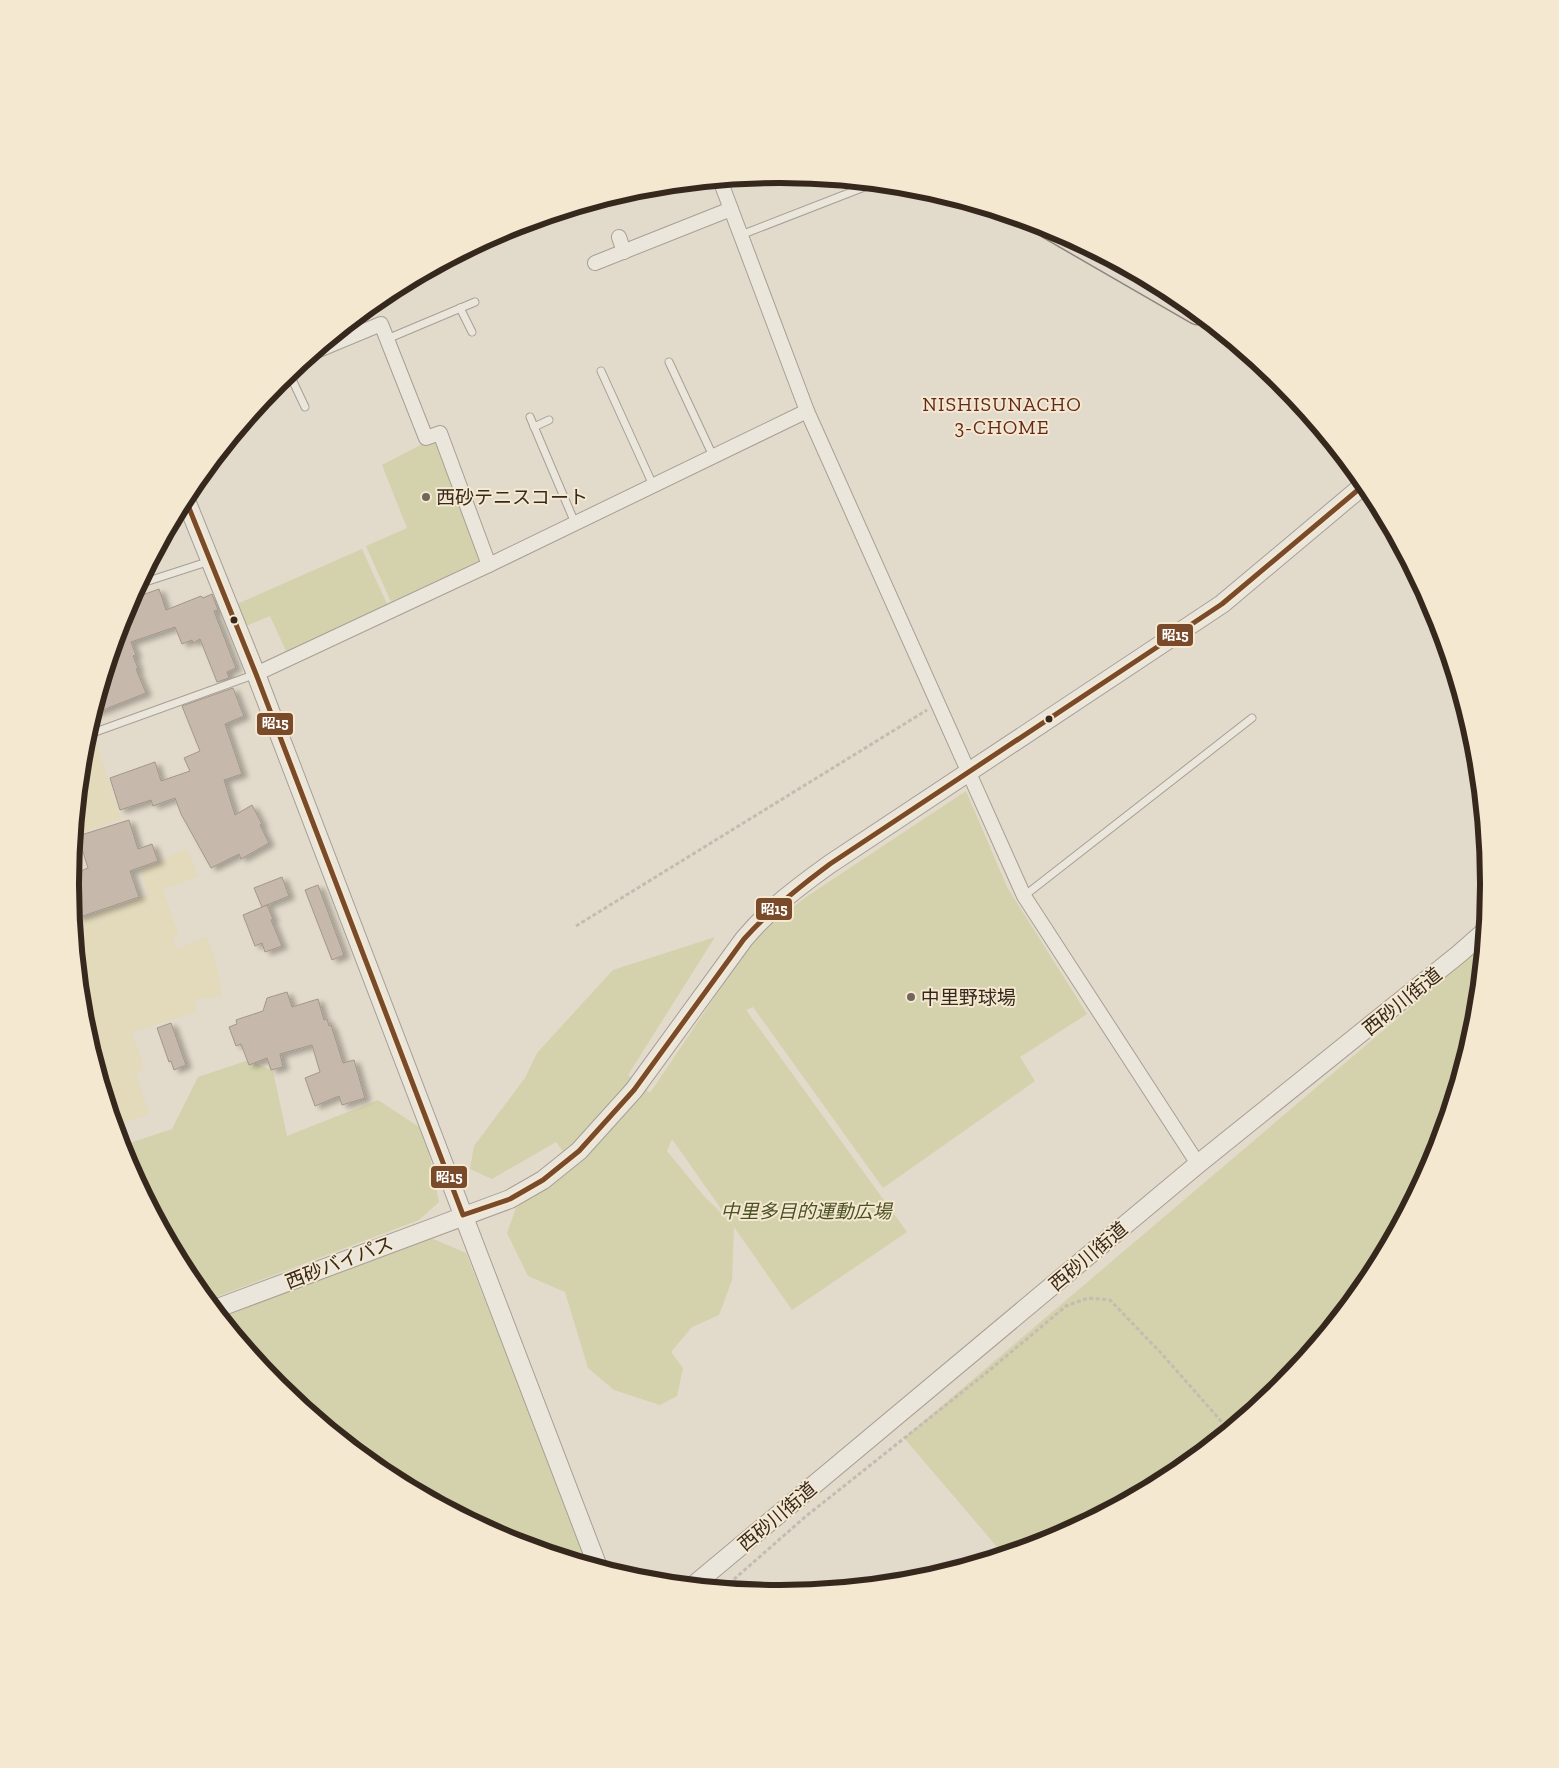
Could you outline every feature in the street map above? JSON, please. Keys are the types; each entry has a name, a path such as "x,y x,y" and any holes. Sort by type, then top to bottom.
{"street":[{"path":"722,186 807,411 1024,896 1198,1164"},
{"path":"595,263 731,209"},
{"path":"619,237 624,252"},
{"path":"346,333 381,324 426,438 440,433 489,565"},
{"path":"256,674 489,565 807,411"},
{"name":"西砂バイパス","path":"221,1307 510,1198 543,1180 579,1151 634,1090 744,939 759,920 778,902 830,864 1222,604 1358,490"},
{"path":"190,507 256,674 595,1560"},
{"name":"西砂川街道","path":"700,1580 1198,1164 1478,937"}],"lane":[{"path":"741,235 861,188"},
{"path":"387,338 475,302"},
{"path":"460,308 472,332"},
{"path":"669,362 713,456"},
{"path":"602,371 653,485"},
{"path":"292,380 305,408"},
{"path":"530,417 576,523"},
{"path":"534,427 550,420"},
{"path":"148,581 210,561"},
{"path":"96,732 256,674"},
{"path":"1024,896 1252,718"}],"path":[{"path":"576,926 938,704"},
{"path":"730,1583 805,1517 985,1374 1066,1306 1088,1298 1110,1300 1225,1425"}],"shaded area":[{"path":"95,740 121,819 81,833 85,793"},
{"path":"187,849 198,877 162,889 179,936 172,939 176,949 207,937 217,967 222,996 194,1000 197,1012 132,1032 144,1069 136,1074 149,1114 121,1124 103,1065 92,1021 80,919 149,894 140,869"}],"green space":[{"name":"西砂テニスコート","path":"436,437 480,560 391,602 366,546 407,528 382,465"},
{"path":"362,549 387,604 286,651 270,616 246,626 237,604"},
{"name":"中里多目的運動広場","path":"966,791 1007,887 1087,1014 1020,1057 1035,1081 883,1188 753,1007 746,1010 907,1232 792,1310 734,1227 732,1280 719,1315 692,1327 671,1352 683,1368 677,1396 660,1405 614,1390 588,1368 565,1292 528,1276 507,1233 516,1208 573,1165 556,1142 492,1179 470,1169 474,1146 525,1078 537,1053 613,970 715,937 628,1075 650,1093 757,934 809,895","holes":["672,1139 731,1223 703,1195 667,1151"]},
{"path":"1477,951 1467,1021 1456,1065 1443,1109 1427,1152 1408,1194 1362,1273 1335,1311 1275,1380 1242,1411 1169,1467 1130,1491 1048,1531 995,1551 998,1548 904,1438"},
{"path":"249,1060 273,1071 287,1136 378,1100 425,1131 439,1202 419,1220 214,1298 173,1234 151,1194 129,1143 172,1129 198,1077"},
{"path":"431,1238 466,1253 588,1558 554,1548 511,1531 429,1491 390,1467 317,1411 284,1380 227,1315"}],"building":[{"path":"159,589 166,610 201,596 203,598 212,594 218,610 214,611 236,668 227,672 229,678 217,682 200,639 193,643 192,640 182,644 175,627 131,642 136,655 133,656 138,668 136,669 146,693 101,711 116,659 141,595"},
{"path":"233,688 244,716 225,724 242,774 224,780 235,815 252,805 269,843 241,859 239,854 211,868 181,814 175,798 153,806 151,800 120,810 110,778 155,762 161,781 190,771 184,758 200,751 182,706"},
{"path":"129,820 138,849 152,844 158,861 130,871 139,897 80,917 79,872 88,868 80,842 80,835"},
{"path":"282,877 289,896 262,907 254,888"},
{"path":"318,885 344,955 332,960 305,890"},
{"path":"267,905 282,946 265,952 262,943 255,946 243,915"},
{"path":"287,992 292,1007 318,999 324,1020 327,1019 329,1026 331,1025 343,1063 354,1060 365,1098 342,1105 339,1096 315,1106 305,1078 320,1072 312,1045 280,1054 283,1067 271,1070 267,1058 249,1065 241,1044 236,1046 229,1027 237,1024 236,1020 263,1011 267,998"},
{"path":"171,1023 186,1065 174,1070 171,1061 169,1062 157,1028"}],"transit line":[{"name":"昭15","path":"189,508 256,674 463,1215 510,1199 543,1180 579,1151 634,1090 744,939 764,918 796,890 830,864 1222,604 1358,490"}],"place":[{"name":"西砂テニスコート","path":"426,497"},
{"name":"中里野球場","path":"911,997"}],"district":[{"name":"NISHISUNACHO 3-CHOME","path":"1002,416"}]}
